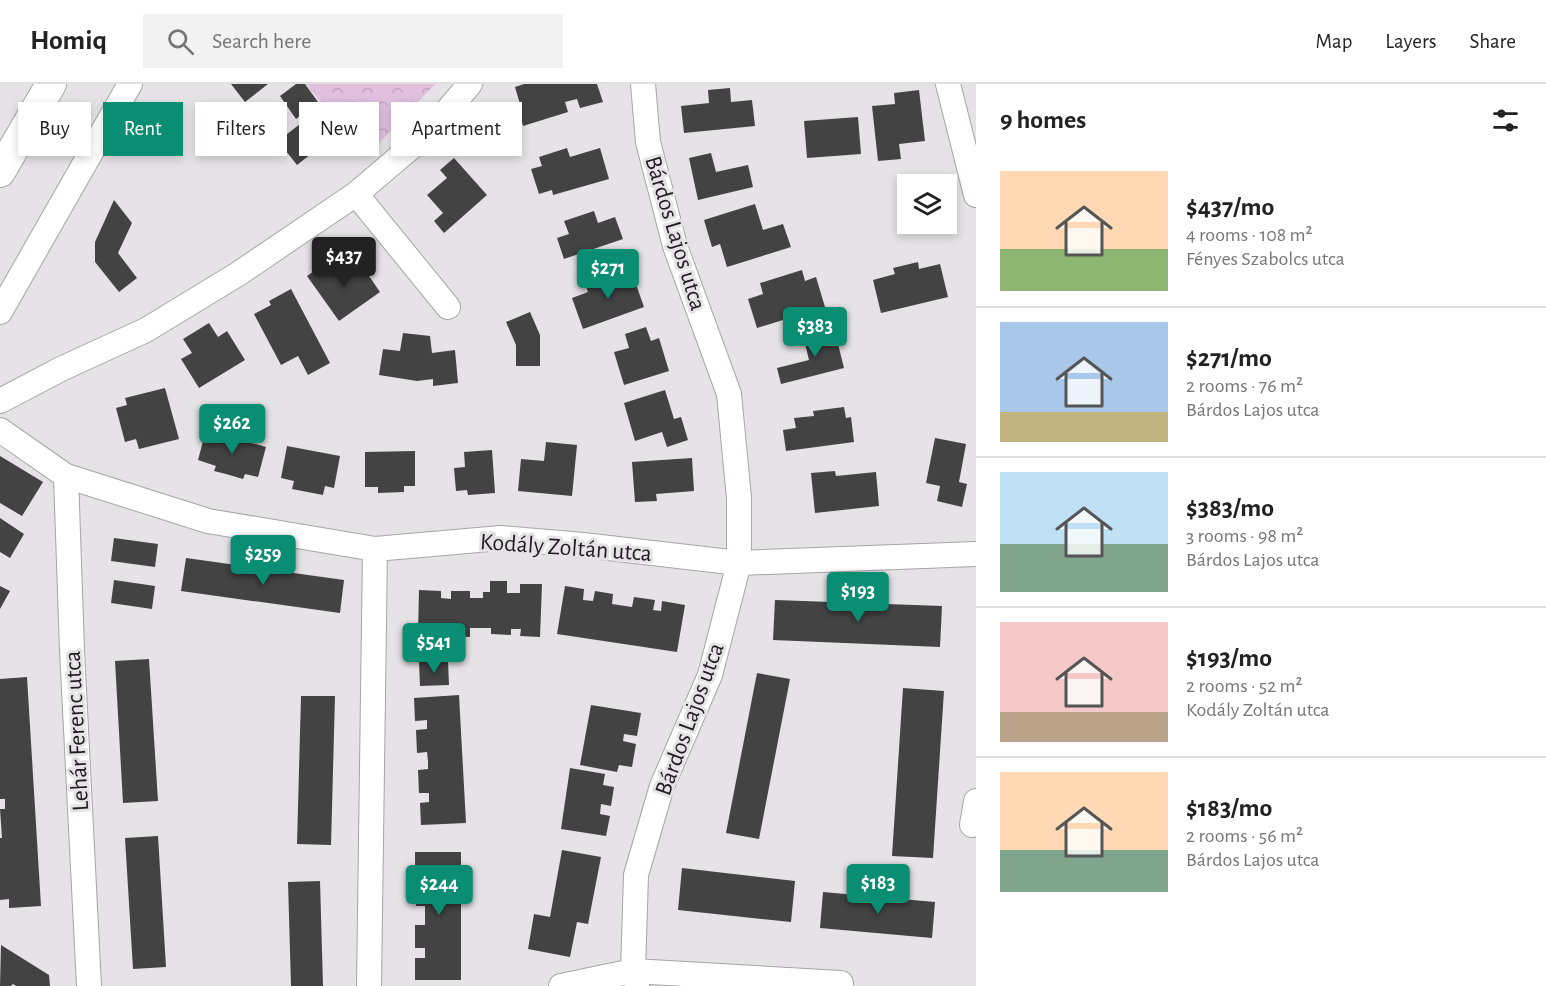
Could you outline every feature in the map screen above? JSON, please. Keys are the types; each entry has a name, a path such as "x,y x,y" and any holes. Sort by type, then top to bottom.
{"main road":[{"path":"0,172 51,84"}],"street":[{"path":"0,312 130,84"},
{"path":"0,401 61,369 146,330 238,274 356,194 429,132 470,84"},
{"name":"Bárdos Lajos utca","path":"635,979 636,875 662,786 710,675 739,563 739,498 729,394 675,246 648,142 643,84"},
{"path":"948,84 976,195"},
{"path":"356,194 448,307"},
{"name":"Kodály Zoltán utca","path":"0,430 66,476 208,521 375,549 501,538 739,563 976,555"},
{"name":"Lehár Ferenc utca","path":"66,476 72,661 89,986"},
{"path":"369,986 375,549"},
{"path":"972,825 976,801"},
{"path":"561,986 635,979 841,983"}],"green space":[{"path":"306,84 435,84 418,102 391,102 391,131 379,143 379,102 321,102"}],"building":[{"path":"231,84 268,84 245,102"},
{"path":"296,84 305,84 318,102 299,102 299,117 296,119 287,106 287,102 284,102 280,96"},
{"path":"524,84 597,84 603,102 580,108 577,99 565,102 568,112 523,126 522,102 519,102 515,87"},
{"path":"730,88 731,102 752,100 755,126 684,133 681,106 709,103 708,90"},
{"path":"919,90 925,141 899,144 901,159 878,161 872,106 895,104 894,93"},
{"path":"858,117 861,154 807,158 804,121"},
{"path":"299,125 299,156 308,156 297,165 287,152 287,134"},
{"path":"567,148 570,157 600,148 609,179 553,195 552,190 539,194 531,169 542,166 539,157"},
{"path":"711,153 716,172 748,165 753,187 698,200 689,158"},
{"path":"454,158 487,195 444,233 434,221 443,213 427,195 447,178 440,170"},
{"path":"114,200 132,223 118,253 137,278 119,292 95,262 95,242"},
{"path":"755,204 763,230 783,224 791,247 727,267 720,244 712,247 704,220"},
{"path":"594,211 598,223 615,217 623,239 564,259 557,238 569,234 564,221"},
{"path":"356,257 380,292 339,321 307,276 324,264 332,274"},
{"path":"918,262 919,269 940,264 948,297 881,313 873,280 895,274 893,268"},
{"path":"631,270 644,307 583,329 572,298 588,292 586,286"},
{"path":"802,270 805,281 816,277 825,307 757,328 748,299 763,294 760,283"},
{"path":"291,289 330,363 308,375 298,356 281,365 254,314 271,305 269,301"},
{"path":"530,312 540,335 540,366 516,366 516,345 506,322"},
{"path":"209,323 218,337 227,331 245,360 199,388 181,359 192,353 183,339"},
{"path":"646,327 651,341 659,338 669,371 624,385 614,352 629,348 625,334"},
{"path":"834,328 844,368 781,384 777,368 809,360 803,335"},
{"path":"403,333 430,336 432,353 455,350 458,383 433,386 433,379 417,381 379,375 383,349 400,351"},
{"path":"165,388 179,439 139,449 136,439 125,442 116,408 127,405 125,398"},
{"path":"665,390 674,419 681,417 688,440 667,447 662,432 635,441 624,403"},
{"path":"844,407 846,418 851,417 854,442 786,451 783,430 796,428 794,418 814,416 813,411"},
{"path":"206,430 266,447 258,477 245,474 243,479 214,471 216,466 198,460"},
{"path":"935,438 966,444 959,482 967,484 962,507 937,501 940,486 926,483"},
{"path":"546,442 577,445 572,496 518,491 521,459 544,461"},
{"path":"287,446 340,456 334,488 325,486 323,495 292,489 294,481 281,478"},
{"path":"492,450 495,493 468,495 467,490 456,491 454,468 465,467 464,452"},
{"path":"415,451 415,486 404,486 404,492 378,493 378,487 365,487 365,452"},
{"path":"0,456 43,482 22,516 0,503"},
{"path":"692,458 694,491 656,494 657,501 635,502 632,462"},
{"path":"835,471 836,476 876,472 879,506 815,513 811,473"},
{"path":"0,518 24,534 10,558 0,552"},
{"path":"114,538 158,544 155,567 111,561"},
{"path":"186,558 344,580 340,613 181,591"},
{"path":"114,580 155,586 152,609 111,603"},
{"path":"490,581 507,581 507,593 520,593 520,584 542,584 540,637 520,636 521,629 511,629 511,635 491,634 491,628 470,628 470,637 450,636 450,627 440,627 440,634 418,634 419,590 441,591 441,598 451,599 451,591 470,591 470,598 483,598 483,592 490,592"},
{"path":"0,586 10,591 0,609"},
{"path":"565,586 584,589 583,600 593,601 595,591 613,594 612,604 632,607 634,597 655,600 653,610 661,611 662,601 685,605 677,652 557,634"},
{"path":"775,600 942,606 940,647 773,640"},
{"path":"149,659 158,801 123,803 115,661"},
{"path":"448,661 449,685 420,686 419,662"},
{"path":"757,673 790,679 759,839 726,833"},
{"path":"27,677 41,906 9,908 9,899 0,900 0,838 2,838 0,809 5,809 5,799 0,799 0,679"},
{"path":"903,688 944,691 933,858 892,856"},
{"path":"459,695 466,823 421,825 420,803 429,802 429,793 419,793 418,770 428,769 428,761 427,752 417,753 416,730 427,729 427,720 415,721 414,698"},
{"path":"301,696 335,696 331,845 297,844"},
{"path":"591,705 641,713 637,736 624,734 623,741 636,744 632,767 619,765 617,772 580,765"},
{"path":"570,768 605,774 603,785 614,787 611,806 601,804 600,814 610,816 606,836 561,829"},
{"path":"158,836 166,967 133,969 125,838"},
{"path":"562,850 601,857 588,924 577,922 570,957 528,949 534,914 550,917"},
{"path":"415,852 461,852 461,980 415,980 415,958 425,958 425,948 415,948 415,925 425,925 425,906 416,906 415,884 424,884 424,876 415,876"},
{"path":"682,868 795,881 791,922 678,910"},
{"path":"320,881 323,986 291,986 288,882"},
{"path":"823,892 935,902 932,938 820,928"},
{"path":"1,945 49,975 50,986 16,986 13,984 0,986"}]}
